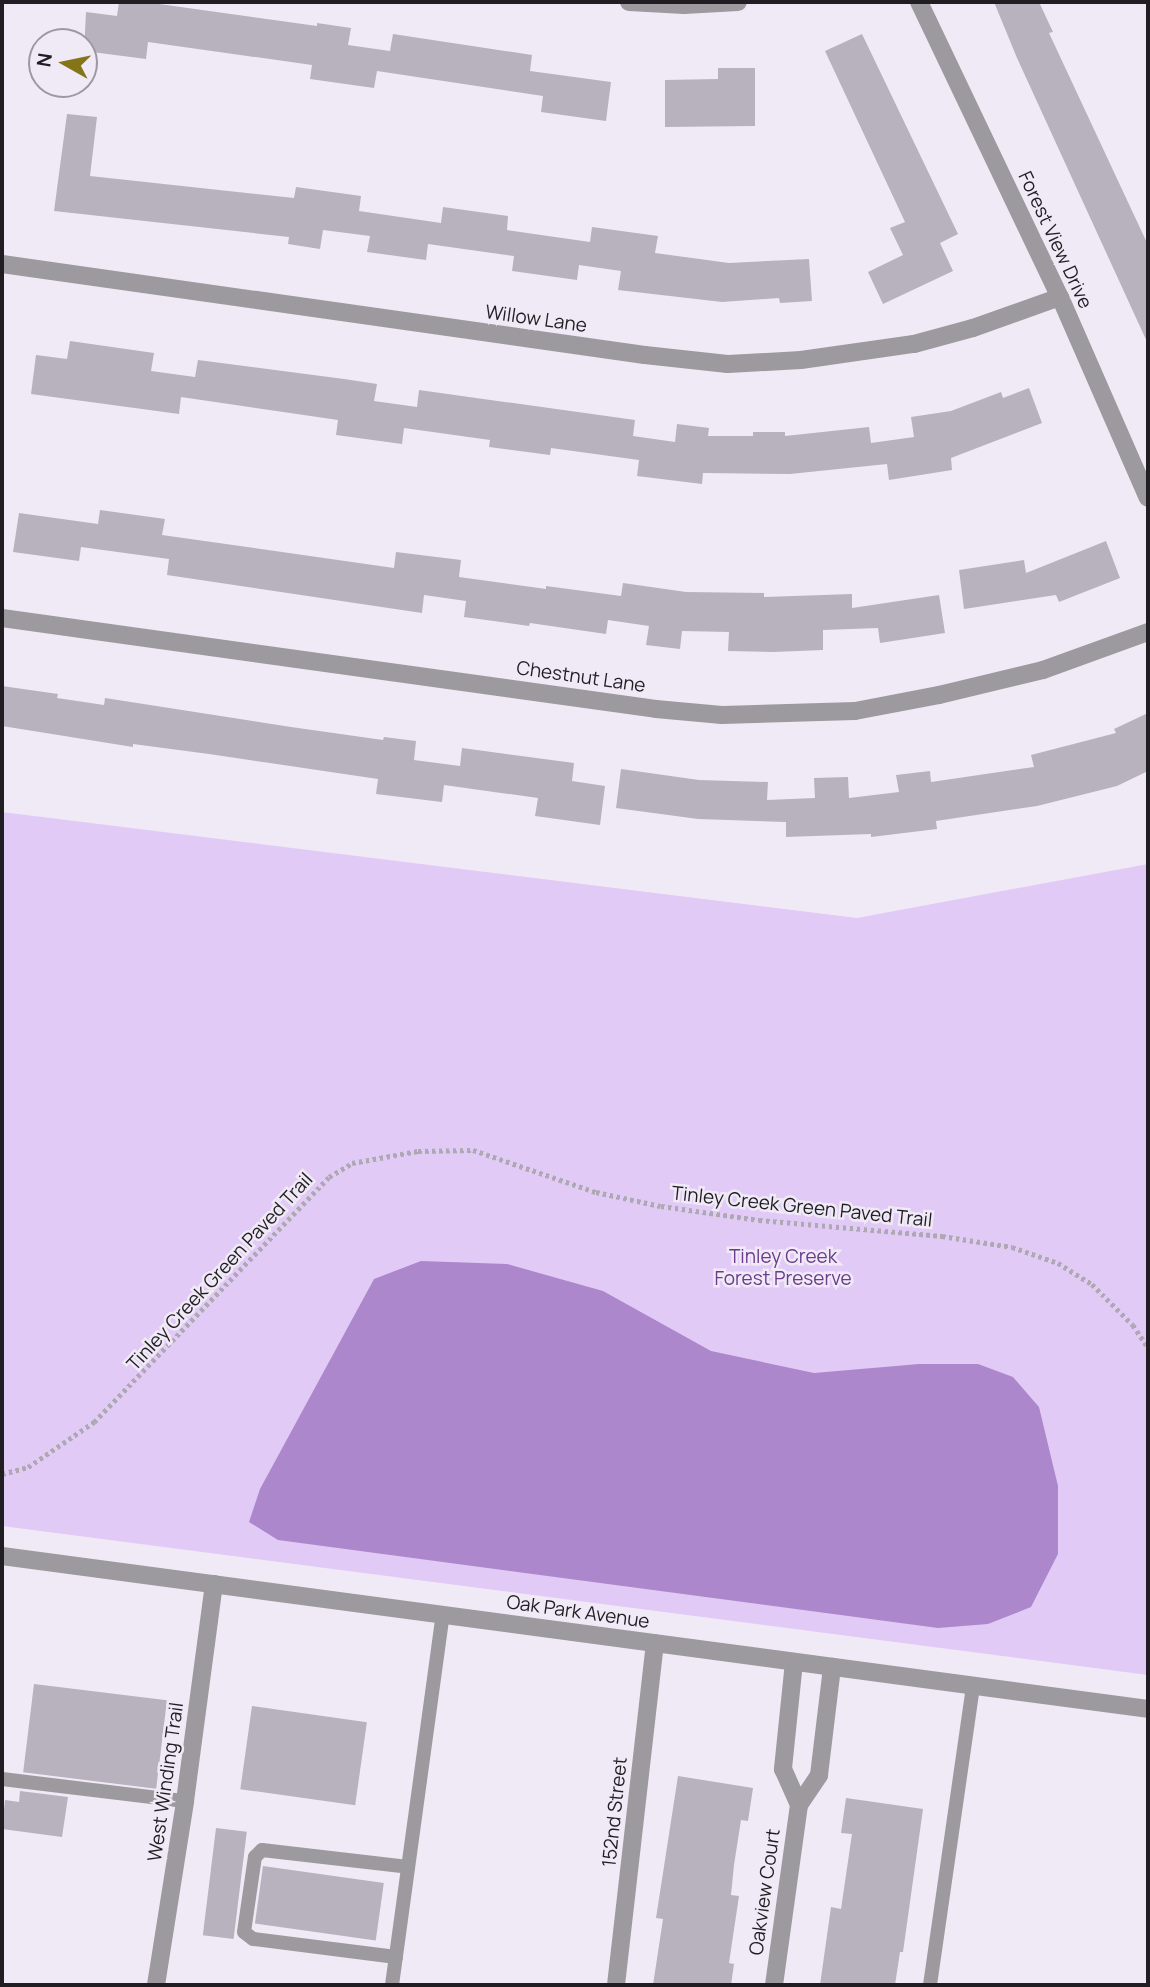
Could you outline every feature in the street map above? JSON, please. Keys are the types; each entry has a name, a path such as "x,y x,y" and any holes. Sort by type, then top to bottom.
{"street":[{"path":"629,2 684,5 738,2"},
{"name":"Forest View Drive","path":"919,2 1060,297 1148,498"},
{"name":"Willow Lane","path":"2,264 645,355 728,364 801,360 914,344 972,328 1060,297"},
{"name":"Chestnut Lane","path":"2,618 656,709 722,715 855,711 939,695 1043,670 1148,632"},
{"name":"Oak Park Avenue","path":"2,1556 1148,1709"},
{"name":"West Winding Trail","path":"156,1985 185,1801 214,1584"},
{"name":"152nd Street","path":"615,1985 655,1643"},
{"name":"Oakview Court","path":"794,1662 783,1769 799,1805"},
{"name":"Oakview Court","path":"774,1985 799,1805 819,1775 832,1667"}],"lane":[{"path":"392,1985 443,1615"},
{"path":"930,1985 973,1686"},
{"path":"2,1779 185,1801"},
{"path":"396,1957 253,1939 244,1932 254,1857 262,1850 408,1867"}],"path":[{"name":"Tinley Creek Green Paved Trail","path":"2,1474 28,1467 94,1422 339,1169 352,1163 418,1150 474,1150 596,1192 661,1206 771,1221 942,1236 1012,1247 1058,1263 1092,1284 1133,1325 1148,1347"}],"green space":[{"name":"Tinley Creek Forest Preserve","path":"2,812 857,918 1148,864 1148,1675 2,1526"}],"shaded area":[{"path":"421,1261 507,1264 603,1291 711,1351 814,1373 919,1364 978,1364 1013,1377 1039,1407 1058,1486 1058,1554 1031,1607 988,1624 938,1628 278,1540 249,1522 260,1489 374,1279"}],"building":[{"path":"119,2 145,2 317,26 317,23 351,28 348,45 390,51 393,34 532,55 530,71 611,82 606,121 541,112 543,96 377,71 374,88 310,79 312,65 148,42 146,59 98,53 98,28 85,28 86,12 117,16"},
{"path":"994,2 1039,2 1053,32 1049,33 1148,245 1148,344 1017,58"},
{"path":"862,34 958,234 940,243 953,271 883,304 868,272 903,255 890,228 905,222 825,51"},
{"path":"718,68 755,68 755,126 665,127 665,80 718,79"},
{"path":"67,114 97,117 90,176 294,198 296,187 361,196 359,211 441,223 443,207 508,216 507,230 590,242 592,227 658,236 655,253 729,263 809,259 812,301 780,303 779,298 722,302 618,290 621,271 579,265 577,280 512,271 514,256 428,244 426,260 367,252 370,236 323,230 320,249 288,244 289,237 54,211"},
{"path":"70,341 154,353 151,371 195,377 198,360 344,379 377,384 374,401 417,407 419,390 635,420 633,436 675,442 677,424 709,428 708,436 753,436 753,432 785,432 785,436 869,427 871,443 914,437 911,417 951,411 1001,392 1003,398 1029,388 1042,423 951,458 952,470 889,480 887,464 790,474 703,473 702,484 637,476 639,460 551,448 550,455 489,447 490,440 404,428 402,444 336,435 338,420 181,397 179,414 31,394 36,355 67,359"},
{"path":"100,510 165,519 162,535 394,568 396,552 461,560 459,577 546,589 546,586 621,596 623,583 686,592 764,593 764,597 852,594 852,608 939,595 945,633 880,643 878,628 823,630 823,650 773,652 728,651 729,632 682,631 680,649 646,645 649,626 608,620 606,634 530,623 529,626 464,617 466,601 424,595 422,613 167,575 169,559 81,547 79,561 13,552 19,513 98,524"},
{"path":"1106,541 1120,578 1059,602 1056,595 964,609 959,570 1024,560 1026,573"},
{"path":"2,686 58,694 57,698 104,705 105,698 383,740 384,737 416,741 414,760 460,766 462,748 574,763 572,781 605,786 600,825 535,816 538,798 444,785 442,802 376,794 378,779 133,744 133,747 2,726"},
{"path":"1148,713 1148,771 1117,786 1037,806 936,821 937,829 871,837 871,834 786,837 786,822 698,819 616,808 621,769 699,780 768,782 767,800 815,798 814,778 848,777 849,798 899,792 896,775 930,771 931,782 1034,767 1031,755 1116,733 1114,729"},
{"path":"34,1684 167,1700 156,1789 23,1772"},
{"path":"252,1706 367,1722 355,1805 240,1789"},
{"path":"678,1776 753,1788 748,1821 741,1820 734,1865 731,1895 739,1896 729,1963 734,1964 731,1985 653,1985 663,1919 656,1918"},
{"path":"20,1791 68,1797 62,1837 2,1829 5,1800 19,1802"},
{"path":"846,1798 923,1809 903,1952 900,1952 895,1985 820,1985 831,1907 841,1909 852,1834 841,1833"},
{"path":"216,1828 247,1832 234,1939 203,1935"},
{"path":"263,1866 384,1883 376,1940 255,1923"}]}
